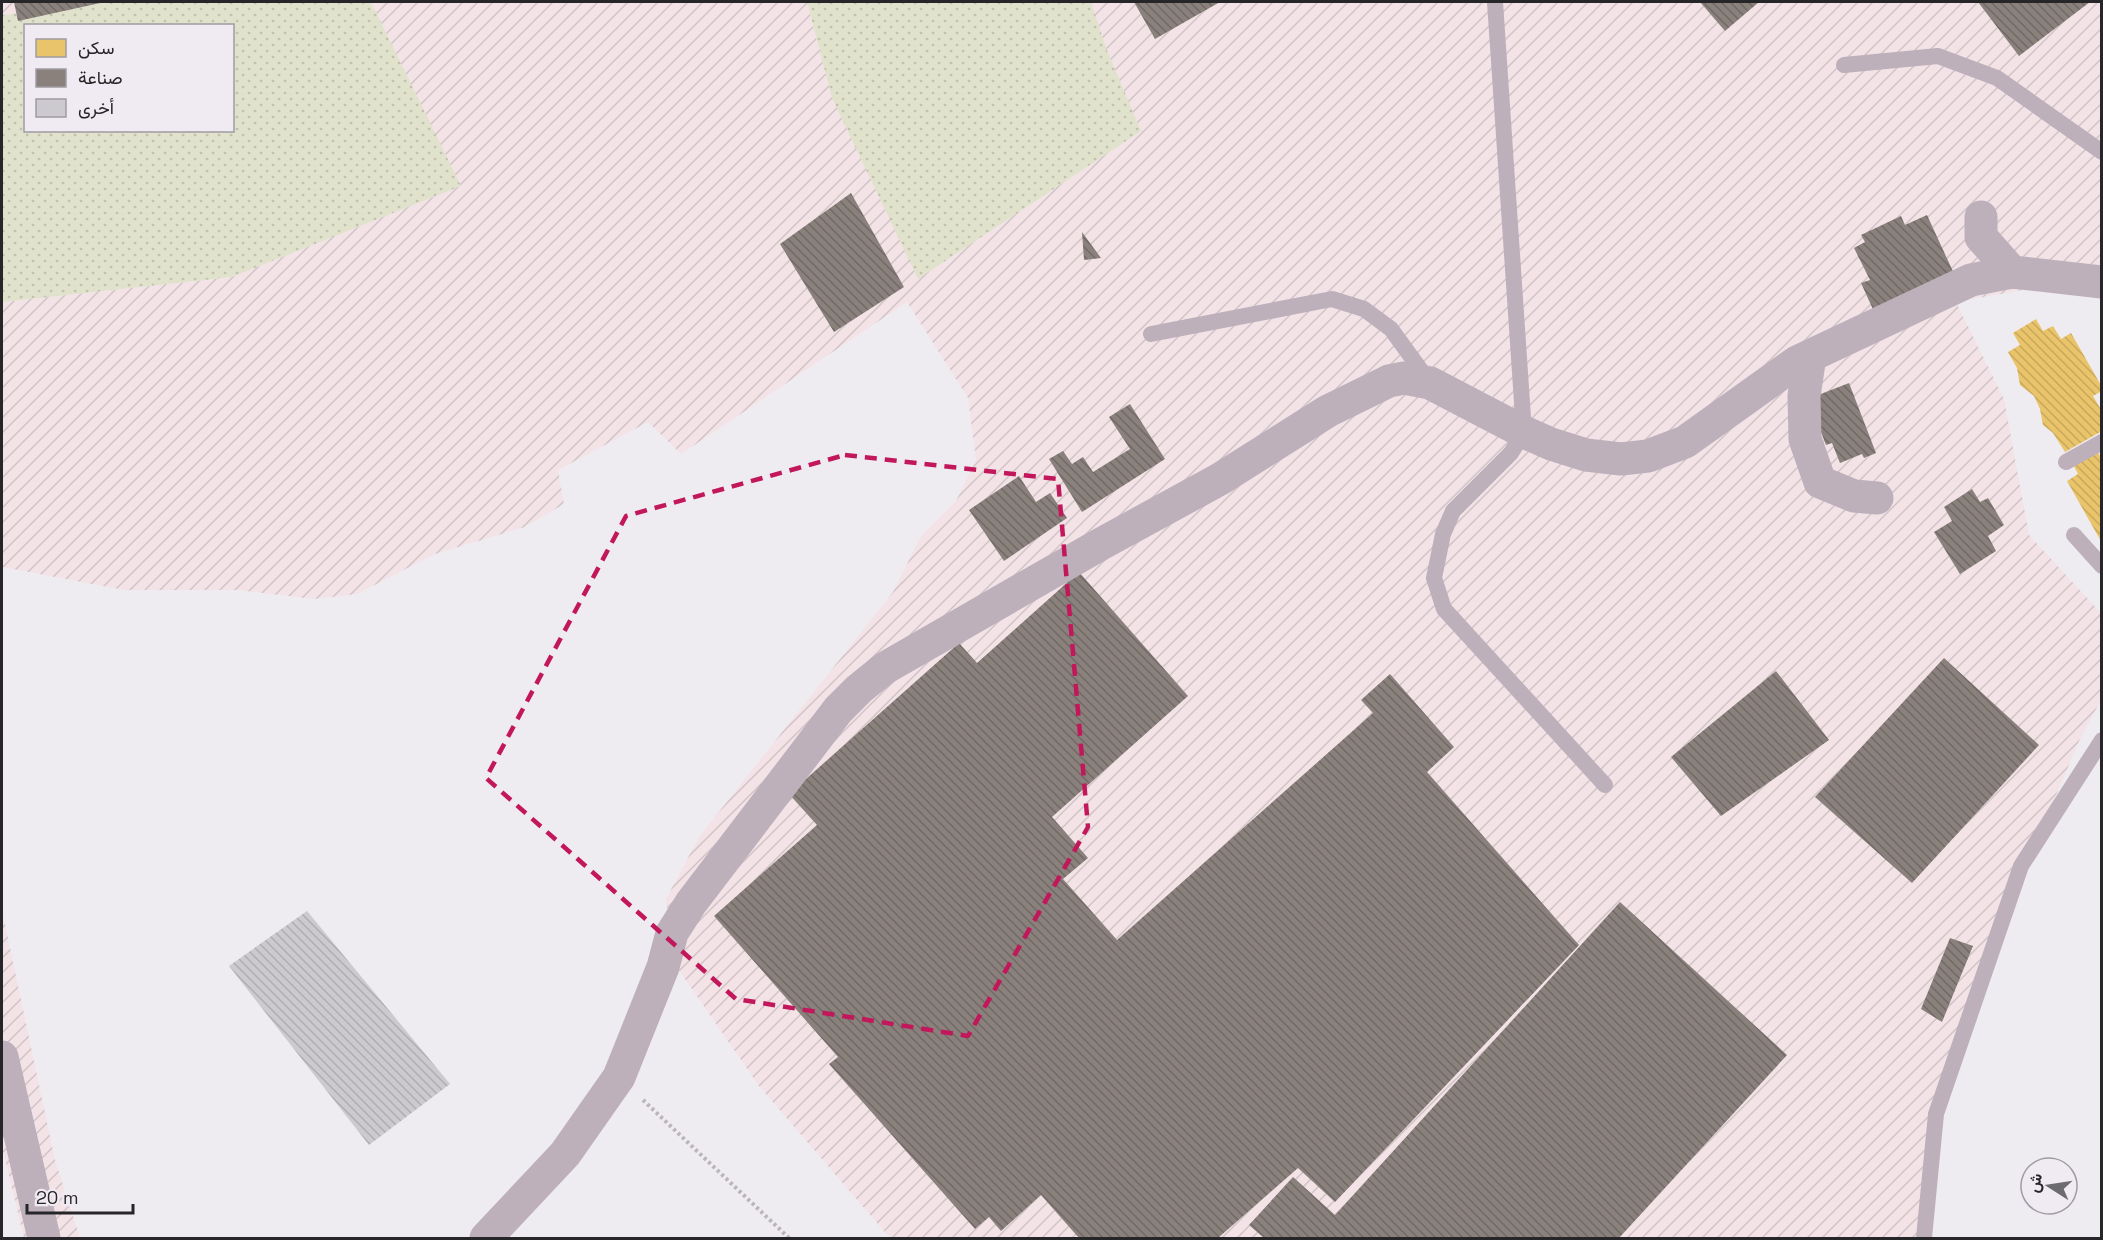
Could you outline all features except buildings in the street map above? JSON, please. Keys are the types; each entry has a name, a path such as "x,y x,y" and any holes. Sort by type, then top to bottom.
{"street":[{"path":"1981,218 1981,237 2012,272"},
{"path":"486,1239 565,1154 619,1077 663,967 672,933 691,903 831,719 860,689 885,668 1101,544 1220,479 1328,411 1389,381 1404,378 1430,383 1524,432 1551,444 1586,455 1621,459 1648,456 1685,442 1797,363 1971,280 2012,272 2102,282"},
{"path":"1810,356 1803,396 1805,439 1820,482 1854,496 1877,498"},
{"path":"2,1057 44,1239"}],"lane":[{"path":"1495,2 1524,432 1511,453 1453,511 1443,534 1434,578 1443,609 1605,786"},
{"path":"1844,65 1938,56 1996,78 2102,152"},
{"path":"1150,334 1332,299 1364,309 1391,329 1430,383"},
{"path":"2066,462 2102,442"},
{"path":"2074,535 2102,566"},
{"path":"1924,1239 1935,1114 2021,866 2102,740"}],"path":[{"path":"619,1077 789,1239"}],"highlighted area":[{"path":"845,455 1058,479 1088,827 968,1036 736,999 486,778 626,516"}],"shaded area":[{"path":"2,2 116,2 2,15"},
{"path":"371,2 807,2 832,98 1105,48 1091,2 2101,2 2101,276 1956,302 2004,399 2029,535 2101,613 2102,698 2080,739 2002,922 1936,1114 1924,1238 890,1238 759,1086 674,963 666,899 699,837 893,592 921,536 956,501 976,460 968,398 907,302 681,454 648,422 558,470 564,504 525,527 435,554 357,594 314,599 238,590 124,590 2,567 2,302 232,277 460,186"},
{"path":"2,910 55,1160 80,1238 24,1238 2,1147"}],"green space":[{"path":"116,2 371,2 461,186 232,277 2,302 2,15"},
{"path":"807,2 1091,2 1106,48 1141,131 918,279 832,98"}]}
